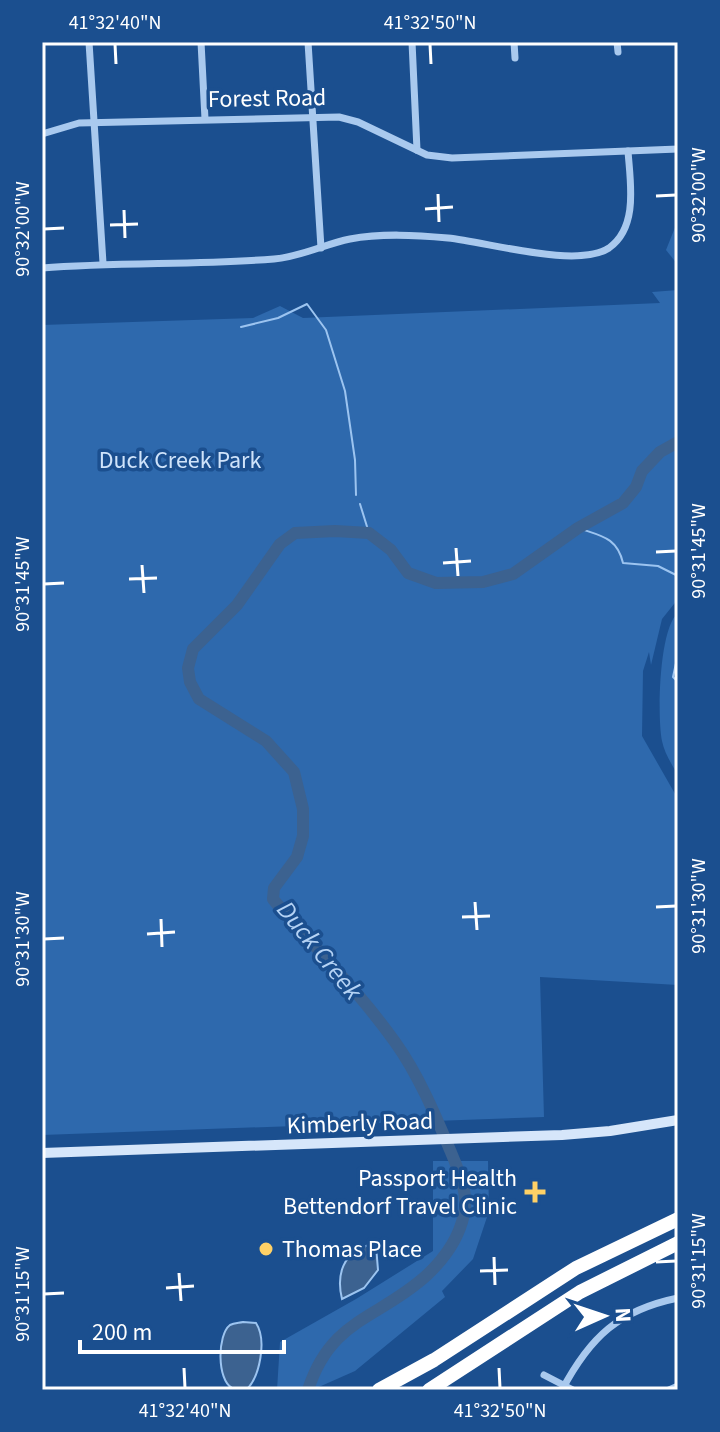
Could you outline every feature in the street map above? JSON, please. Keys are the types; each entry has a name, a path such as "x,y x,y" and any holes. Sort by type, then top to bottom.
{"highway":[{"path":"379,1390 434,1360 576,1268 678,1219"},
{"path":"429,1390 580,1292 678,1243"}],"main road":[{"name":"Kimberly Road","path":"42,1153 474,1139 610,1131 678,1120"}],"street":[{"path":"89,42 103,263"},
{"path":"201,42 205,119"},
{"path":"308,42 321,248"},
{"path":"412,42 417,150"},
{"path":"514,42 515,58"},
{"path":"617,42 618,52"},
{"name":"Forest Road","path":"42,134 94,122 339,117 358,122 427,155 452,158 678,149"},
{"path":"42,268 103,263 276,259 351,239 400,235 494,244 545,255 595,255 612,246 624,230 629,216 628,151"},
{"path":"563,1388 594,1340 620,1318 678,1298"},
{"path":"544,1375 563,1388 573,1390"},
{"path":"669,1390 678,1386"}],"green space":[{"path":"678,220 678,265 666,250"},
{"name":"Duck Creek Park","path":"678,290 678,599 662,619 651,665 649,652 643,671 642,736 678,799 678,985 540,977 544,1117 42,1135 42,325 253,318 280,306 303,318 660,303 652,292"},
{"path":"678,613 678,775 663,745 660,713 663,654 672,622"},
{"path":"433,1161 488,1161 489,1211 473,1259 442,1291 445,1297 355,1371 312,1390 277,1390 280,1342 433,1251"}],"shaded area":[{"path":"369,1245 376,1246 378,1270 364,1288 342,1299 341,1273 347,1259"},
{"path":"256,1323 261,1339 258,1368 246,1390 232,1388 227,1383 220,1357 226,1330 230,1325"}],"waterway":[{"path":"241,327 278,318 307,304 326,330 345,391 355,460 356,495"},
{"name":"Duck Creek","path":"308,1390 318,1366 343,1334 409,1290 445,1255 462,1223 464,1190 432,1108 403,1054 363,1001 273,899 274,888 297,857 303,836 303,809 294,772 266,741 199,699 190,682 188,668 193,649 237,605 280,544 295,533 369,533 391,550 408,573 436,583 483,582 513,574 578,528 623,503 636,487 642,471 660,452 678,442"},
{"path":"360,504 369,533"},
{"path":"578,528 612,543 623,563 658,566 678,576"},
{"path":"678,654 673,677 678,682"}],"place":[{"name":"Passport Health Bettendorf Travel Clinic","path":"535,1192"},
{"name":"Thomas Place","path":"266,1249"}]}
